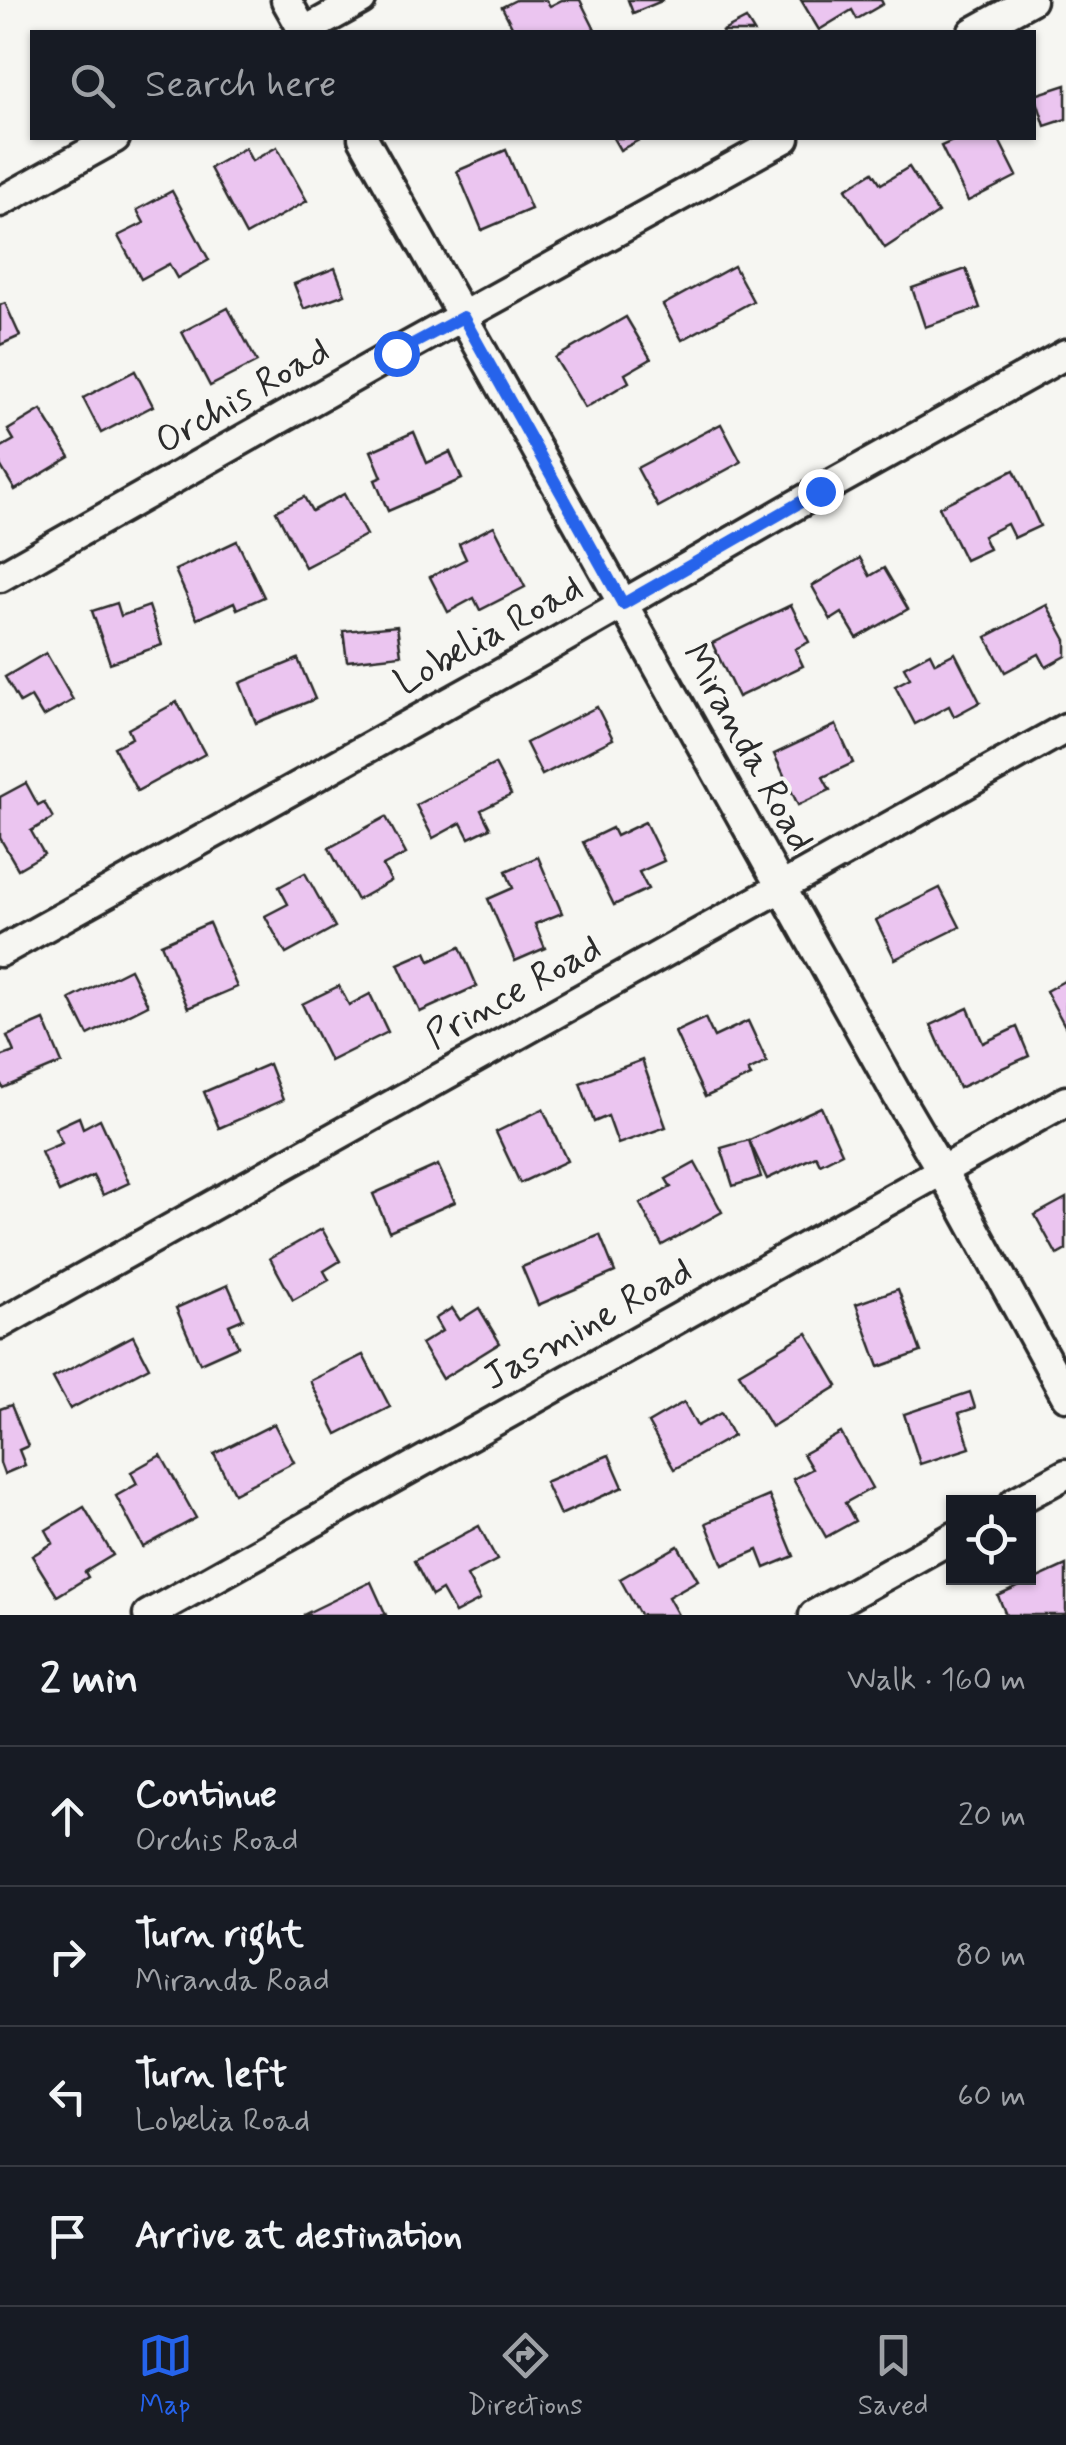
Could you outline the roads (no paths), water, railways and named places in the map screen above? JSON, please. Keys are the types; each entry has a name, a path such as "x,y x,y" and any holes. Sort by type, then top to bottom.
{"street":[{"path":"286,0 303,30"},
{"path":"308,30 361,0"},
{"path":"977,30 1032,0"},
{"path":"0,202 112,140"},
{"name":"Miranda Road","path":"364,140 1066,1396"},
{"name":"Orchis Road","path":"0,577 781,140"},
{"name":"Lobelia Road","path":"0,952 1066,354"},
{"name":"Prince Road","path":"0,1324 1066,728"},
{"name":"Jasmine Road","path":"148,1615 1066,1101"},
{"path":"1028,1495 1066,1474"},
{"path":"814,1615 946,1541"}]}
